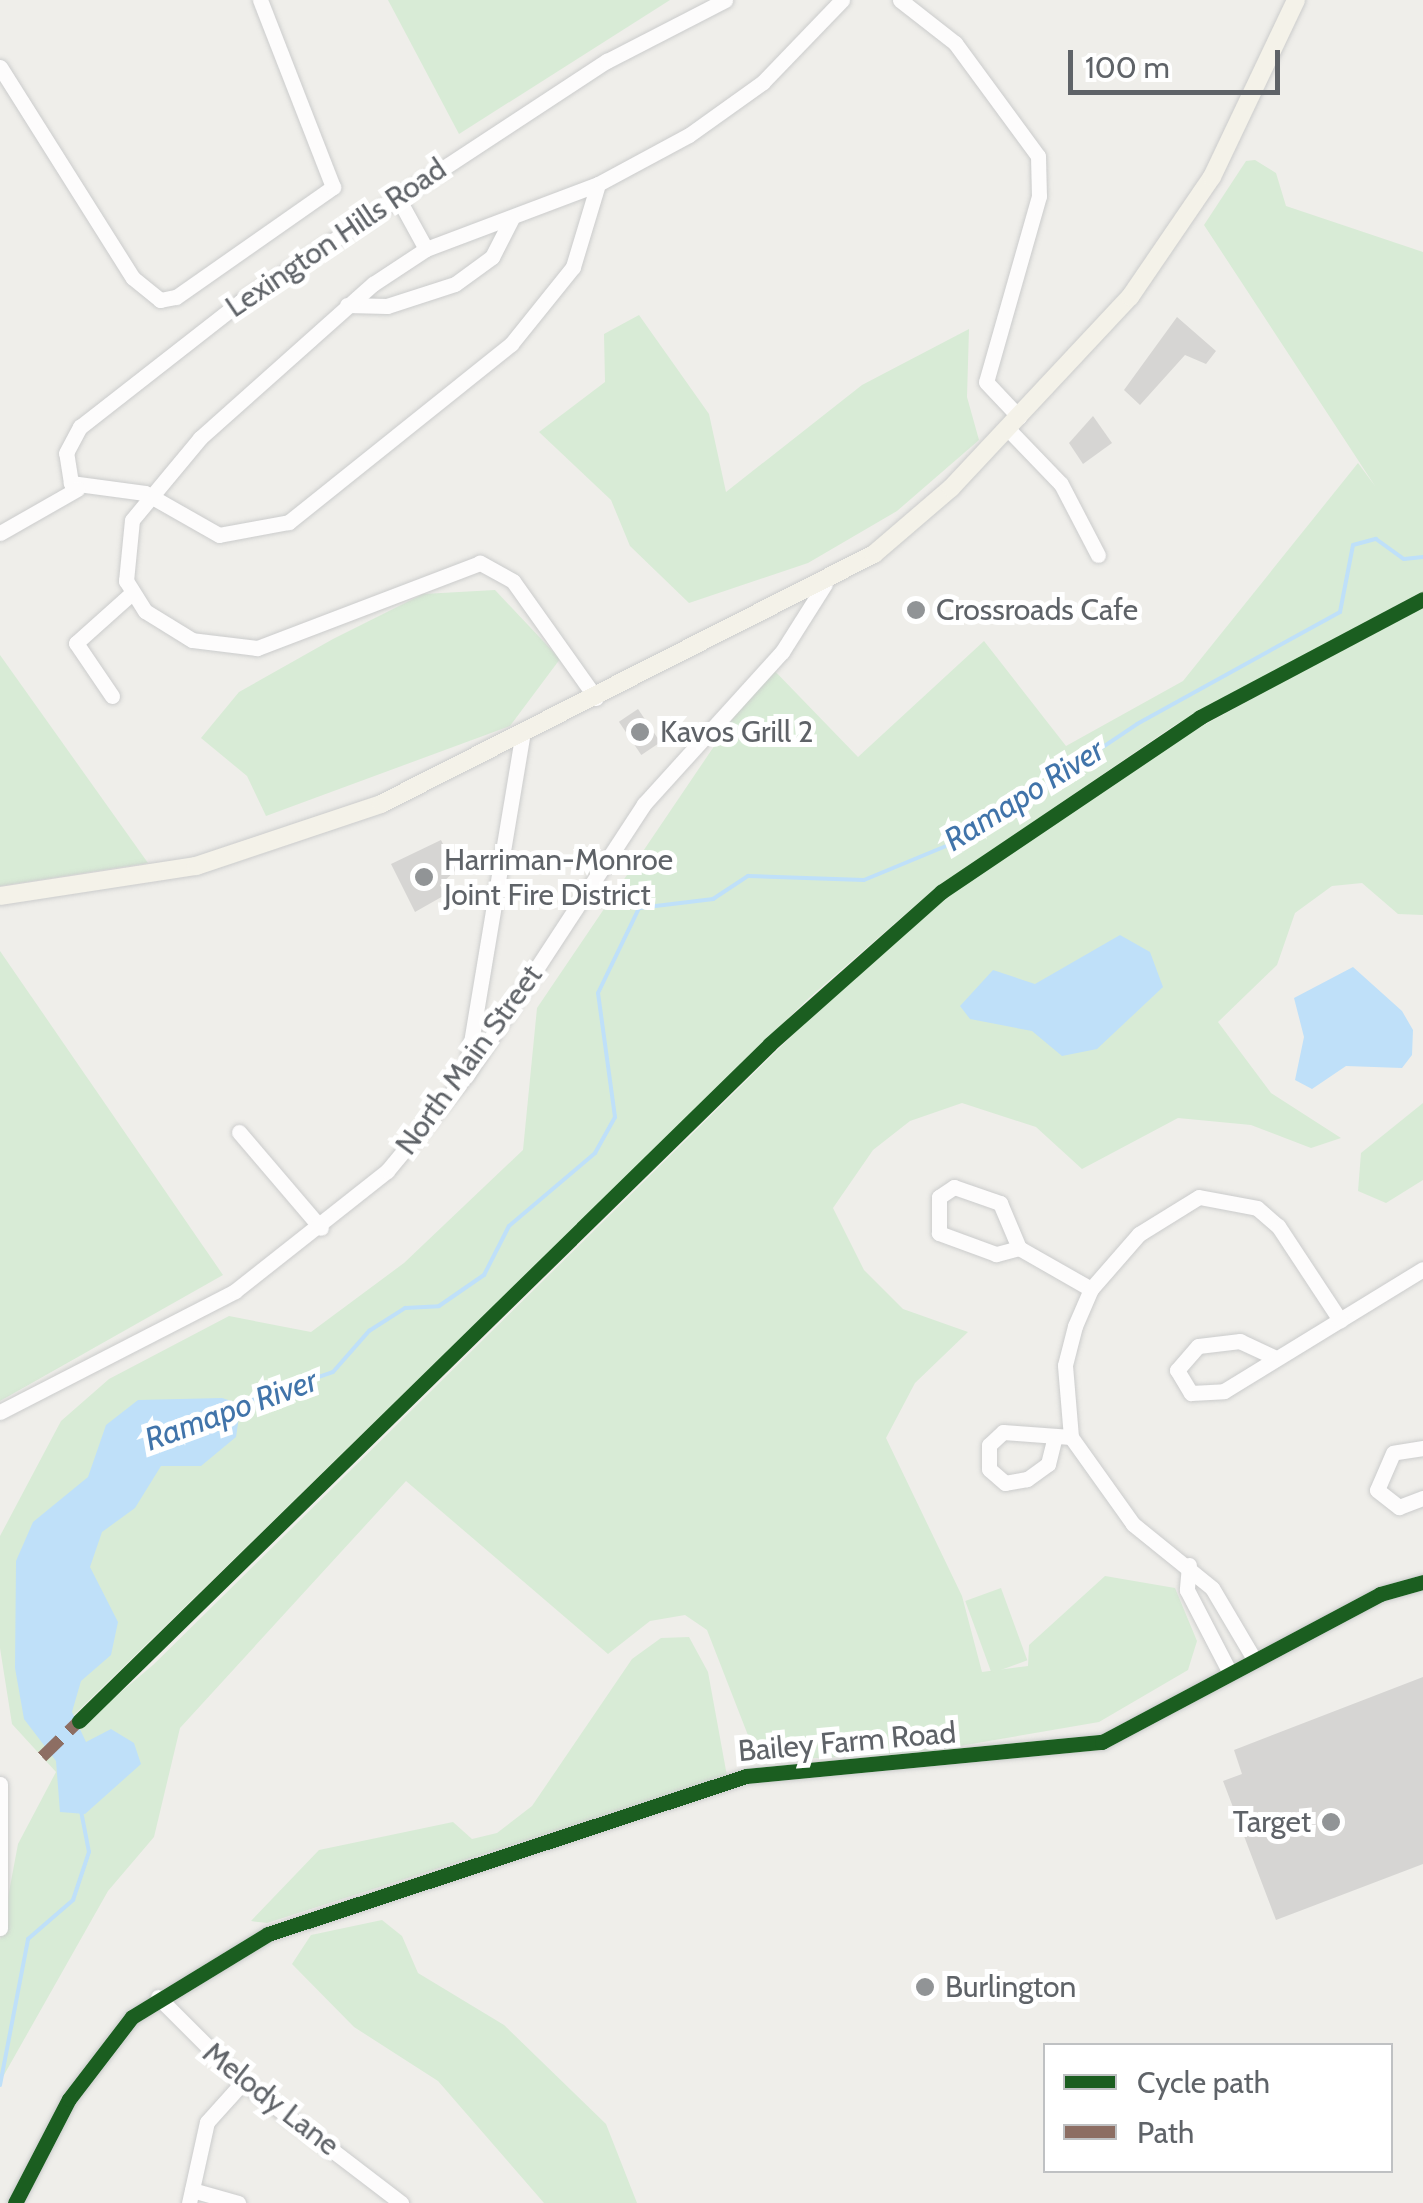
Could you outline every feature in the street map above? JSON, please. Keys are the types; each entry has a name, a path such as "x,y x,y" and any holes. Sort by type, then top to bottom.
{"main road":[{"path":"0,896 144,878 292,838 522,737 824,584 902,535 1014,423 1184,224 1296,0"}],"street":[{"path":"0,67 133,278 160,300 198,285 333,187 260,0"},
{"name":"Lexington Hills Road","path":"78,490 66,453 80,427 242,300 606,61 725,0"},
{"name":"Lexington Hills Road","path":"132,593 123,548 145,494 346,305 426,249 598,184 734,106 842,0"},
{"path":"900,0 956,43 1038,156 1040,196 986,371 991,397 1061,484 1098,555"},
{"path":"0,533 78,490 145,494 238,538 300,515 545,308 573,267 598,184"},
{"path":"398,198 426,249"},
{"name":"Lexington Hills Road","path":"346,305 387,306 455,284 492,257 512,218"},
{"path":"112,696 76,643 132,593 165,628 246,648 480,564 513,581 596,698"},
{"name":"North Main Street","path":"0,1412 235,1291 322,1228 387,1171 466,1076 644,804 782,652 824,584"},
{"path":"466,1076 522,737"},
{"path":"238,1132 322,1228"},
{"path":"1019,1248 996,1254 939,1233 939,1197 954,1187 1000,1204 1019,1248 1091,1289"},
{"path":"1254,1659 1189,1565 1133,1524 1063,1437 1003,1432 988,1445 989,1469 1005,1483 1027,1478 1048,1464 1063,1437 1066,1364 1091,1289 1170,1212 1199,1197 1229,1198 1278,1226 1340,1320"},
{"path":"1276,1358 1226,1342 1198,1346 1178,1370 1183,1386 1207,1396 1276,1358 1423,1269"},
{"path":"1423,1448 1392,1453 1377,1490 1398,1507 1423,1498"},
{"path":"1189,1565 1187,1590 1229,1671"},
{"name":"Bailey Farm Road","path":"158,1997 278,1930 676,1794 746,1776 1102,1742 1229,1671 1423,1582"},
{"path":"0,1784 0,1928"},
{"path":"15,2203 98,2053 158,1997"},
{"name":"Melody Lane","path":"158,1997 243,2082 401,2203"},
{"path":"238,2203 190,2196 207,2122 243,2082"}],"green space":[{"path":"388,0 670,0 459,134"},
{"path":"1255,160 1276,173 1286,206 1423,252 1423,591 1175,725 933,890 809,998 73,1716 77,1729 153,1665 819,1009 946,898 1162,748 1423,605 1423,915 1398,914 1362,883 1332,886 1295,913 1277,965 1218,1022 1271,1093 1341,1138 1311,1148 1251,1125 1178,1118 1082,1169 1036,1127 962,1103 910,1121 873,1150 833,1208 864,1270 903,1309 968,1332 915,1383 886,1438 962,1596 982,1672 1028,1666 1029,1645 1105,1576 1175,1588 1197,1641 1188,1670 1099,1722 919,1753 758,1761 707,1630 685,1615 650,1621 608,1654 406,1481 180,1728 154,1837 108,1891 0,2082 0,1940 18,1844 56,1772 12,1724 0,1648 0,1536 61,1421 109,1379 229,1316 311,1332 404,1263 523,1150 537,1008 769,665 858,757 984,641 1066,746 1183,681 1358,463 1375,486 1204,225 1246,161"},
{"path":"639,315 709,414 726,492 862,385 969,329 967,397 979,440 897,511 808,563 689,603 630,546 611,500 539,432 605,382 604,334"},
{"path":"495,590 560,659 510,726 266,816 247,776 201,738 239,692 333,639 423,594"},
{"path":"0,655 148,863 0,886"},
{"path":"0,951 223,1275 0,1401"},
{"path":"1423,1103 1423,1180 1386,1203 1358,1191 1361,1153"},
{"path":"1001,1588 1027,1660 992,1673 965,1601"},
{"path":"689,1637 708,1672 727,1776 267,1923 251,1921 319,1850 453,1822 472,1839 497,1833 532,1806 632,1659 661,1638"},
{"path":"382,1920 402,1936 418,1973 504,2025 606,2124 637,2203 544,2203 438,2081 354,2027 292,1964 311,1935"}],"water":[{"path":"1120,935 1150,952 1163,987 1097,1049 1062,1056 1032,1031 970,1019 960,1006 993,970 1035,984"},
{"path":"1353,967 1402,1011 1413,1030 1412,1055 1402,1068 1346,1066 1312,1089 1295,1080 1304,1037 1294,998"},
{"path":"222,1398 241,1404 236,1437 201,1466 161,1466 135,1508 102,1532 90,1567 118,1622 111,1655 81,1681 72,1712 86,1742 111,1729 134,1743 141,1764 85,1814 60,1812 56,1761 24,1719 15,1668 16,1561 33,1522 88,1477 106,1425 138,1400"}],"building":[{"path":"1177,317 1216,351 1206,364 1185,355 1140,405 1124,390"},
{"path":"1093,416 1112,443 1083,464 1069,443"},
{"name":"Kavos Grill 2","path":"638,709 660,742 641,755 619,722"},
{"name":"Harriman-Monroe Joint Fire District","path":"441,840 456,870 440,885 445,895 415,912 391,864"},
{"name":"Target","path":"1423,1677 1423,1864 1276,1920 1223,1781 1242,1774 1234,1750"}],"waterway":[{"name":"Ramapo River","path":"240,1404 333,1372 369,1331 405,1308 439,1306 484,1275 509,1226 595,1153 615,1117 598,993 639,908 713,899 748,876 864,880 970,836 1137,724 1340,612 1353,545 1376,539 1404,559 1423,557"},
{"name":"Ramapo River","path":"0,2085 28,1939 73,1900 89,1852 81,1811"}],"marked path":[{"path":"42,1757 79,1721"}],"cycle path":[{"path":"79,1721 770,1044 941,892 1200,717 1423,599"},
{"path":"15,2203 69,2099 132,2017 268,1934 746,1776 1102,1742 1380,1594 1423,1582"}],"place":[{"name":"Crossroads Cafe","path":"916,610"},
{"name":"Kavos Grill 2","path":"640,732"},
{"name":"Harriman-Monroe Joint Fire District","path":"424,877"},
{"name":"Target","path":"1331,1822"},
{"name":"Burlington","path":"925,1987"}]}
